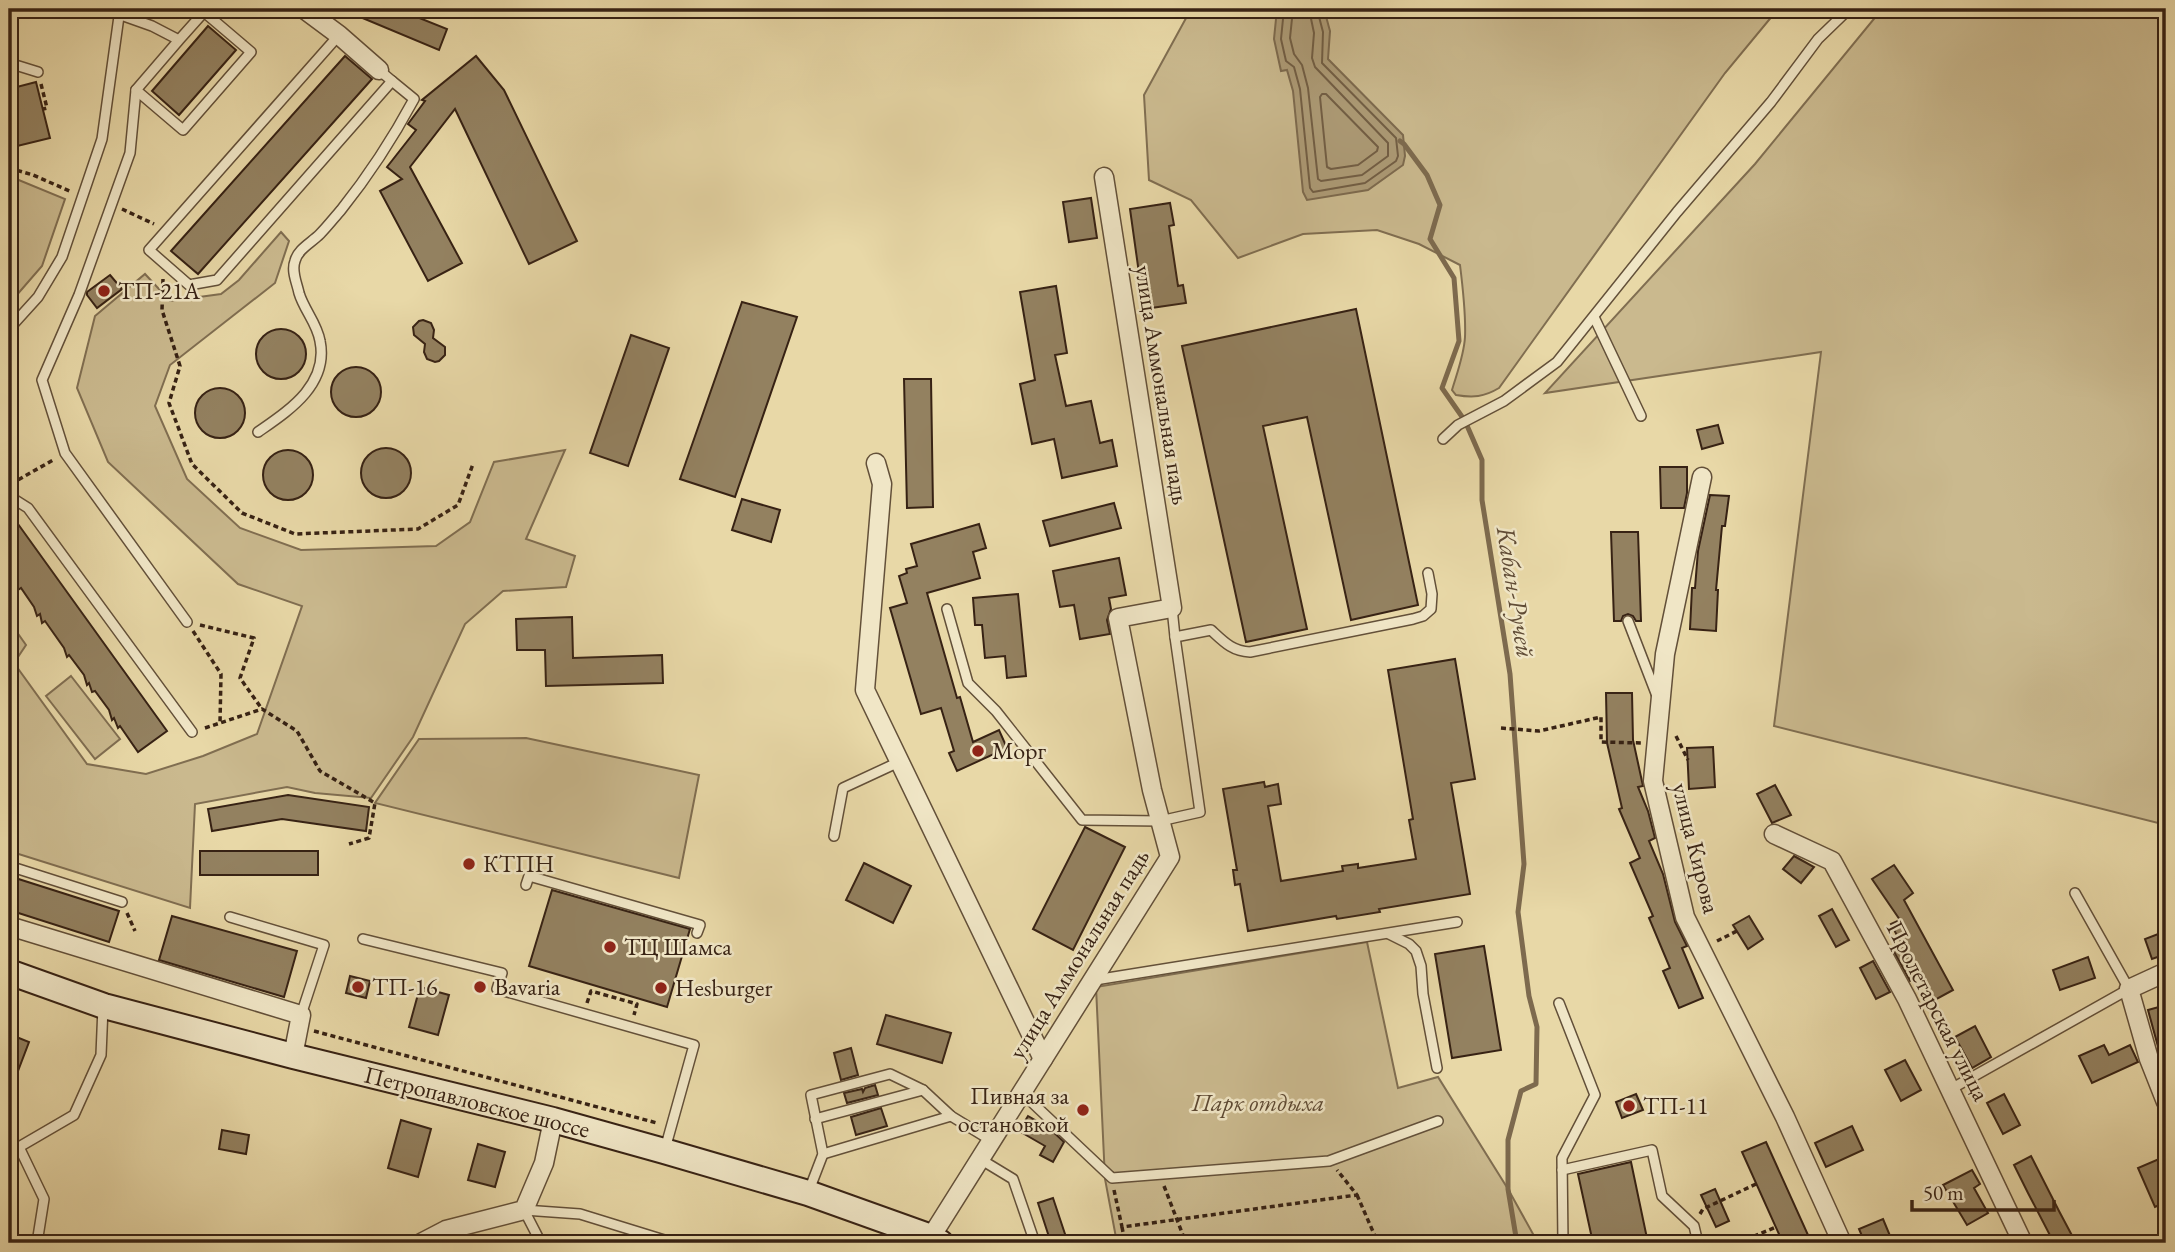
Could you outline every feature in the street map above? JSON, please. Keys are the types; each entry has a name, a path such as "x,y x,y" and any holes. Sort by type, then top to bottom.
{"main road":[{"name":"Петропавловское шоссе","path":"9,972 104,1006 553,1120 664,1151 808,1193 936,1240"}],"street":[{"path":"304,9 385,75"},
{"name":"улица Аммональная падь","path":"936,1240 980,1159 1170,857 1152,790 1118,618 1172,608 1104,177"},
{"path":"876,463 882,484 865,690 1044,1059"},
{"name":"улица Кирова","path":"1702,477 1665,654 1653,781 1685,917 1785,1117 1842,1243"},
{"name":"Пролетарская улица","path":"1774,834 1832,861 1907,999 2023,1243"},
{"path":"9,926 300,1021 293,1056"},
{"path":"2166,972 2129,989 2149,1059 2166,1102"},
{"path":"421,1243 446,1230 524,1210 544,1163 553,1120"}],"lane":[{"path":"1443,439 1458,425 1504,401 1557,362 1677,212 1771,102 1818,39 1849,9"},
{"path":"9,329 37,297 62,257 102,139 121,12 179,40"},
{"path":"136,90 183,130 250,52 204,12 136,90 130,153 79,295 42,380 65,453 187,622"},
{"path":"258,432 306,394 320,359 320,341 315,324 301,298 294,262 299,253 342,208 392,139 414,99 385,75 217,280 189,285 149,250 340,36"},
{"path":"9,63 38,72"},
{"path":"1594,317 1641,416"},
{"path":"9,496 28,508 192,732"},
{"path":"1175,637 1211,630 1228,647 1250,652 1413,620 1431,610 1432,594 1428,573"},
{"path":"947,609 968,683 996,711 1083,820 1160,821 1200,812 1172,608"},
{"path":"1628,621 1660,704"},
{"path":"834,836 843,788 900,762"},
{"path":"9,866 122,902"},
{"path":"526,885 529,876 700,925 697,933"},
{"path":"1951,1089 2129,989 2075,893"},
{"path":"230,917 324,945 300,1021"},
{"path":"1093,981 1457,922"},
{"path":"1387,934 1409,944 1416,951 1421,966 1423,994 1437,1068"},
{"path":"363,939 502,973 497,989 694,1045 664,1151"},
{"path":"1559,1003 1595,1095 1562,1158 1563,1243"},
{"path":"19,1147 74,1115 101,1055 104,1006"},
{"path":"808,1193 823,1154 811,1096 890,1074 923,1090 951,1116 992,1141"},
{"path":"815,1119 923,1090"},
{"path":"1022,1093 1112,1178 1329,1161 1438,1121"},
{"path":"823,1154 951,1116"},
{"path":"9,1141 19,1147 44,1199 37,1243"},
{"path":"1562,1170 1652,1150 1662,1196 1694,1226 1698,1243"},
{"path":"980,1159 1013,1179 1035,1243"},
{"path":"524,1210 541,1243"},
{"path":"524,1210 580,1214 674,1243"}],"path":[{"path":"38,72 47,108 43,109"},
{"path":"9,168 33,175 83,197"},
{"path":"112,205 166,229"},
{"path":"164,263 162,310 180,366 169,403 192,464 242,513 295,534 418,529 458,505 473,464"},
{"path":"9,485 65,453"},
{"path":"187,622 254,638 240,678 261,709 297,731 320,771 376,803 369,838 349,844"},
{"path":"187,622 221,674 220,723"},
{"path":"192,732 261,709"},
{"path":"1501,728 1539,731 1601,717 1601,742 1657,744"},
{"path":"122,902 135,931"},
{"path":"1701,949 1737,932"},
{"path":"584,1014 591,991 638,1004 633,1019"},
{"path":"300,1021 657,1123"},
{"path":"1329,1161 1357,1195 1378,1243"},
{"path":"1160,1174 1186,1243"},
{"path":"1112,1178 1125,1243"},
{"path":"1703,1209 1756,1184"},
{"path":"1122,1227 1357,1195"},
{"path":"1738,1243 1776,1227"}],"green space":[{"path":"1191,9 1778,9 1725,73 1499,388 1473,396 1456,395 1452,390 1465,337 1460,265 1419,244 1377,230 1303,234 1238,258 1191,200 1149,180 1144,95"},
{"path":"1882,9 2166,9 2166,825 1774,726 1821,352 1545,393 1755,164"},
{"path":"9,176 65,199 42,266 9,304"},
{"path":"281,232 289,241 275,283 170,365 155,406 187,479 240,528 301,550 436,546 470,522 494,462 565,450 526,539 575,556 566,587 503,591 465,624 413,737 371,798 315,793 287,787 195,804 190,908 9,851 9,621 26,645 14,663 87,764 146,774 203,756 257,734 302,606 238,584 108,462 77,388 95,316 145,274 170,301 221,294 239,280"},
{"path":"71,676 120,739 95,759 46,696"},
{"path":"526,738 699,775 679,878 375,803 419,739"},
{"name":"Парк отдыха","path":"1367,942 1398,1088 1438,1077 1508,1189 1538,1243 1117,1243 1105,1179 1096,987"}],"water":[{"path":"1277,9 1324,9 1330,31 1328,59 1403,135 1403,165 1368,190 1307,200 1303,192 1293,91 1287,70 1281,71 1274,39"}],"building":[{"path":"341,9 397,9 447,29 439,50"},
{"path":"208,26 236,50 179,115 152,91"},
{"path":"345,56 372,79 198,274 171,251"},
{"path":"476,56 504,90 577,241 529,264 455,109 410,167 462,263 428,281 380,191 402,179 387,167 416,130 408,124 425,101 422,100"},
{"path":"36,82 50,138 9,148 9,89"},
{"path":"1091,198 1097,238 1069,242 1063,202"},
{"path":"1170,203 1174,225 1169,226 1178,286 1183,285 1186,303 1144,309 1130,209"},
{"name":"ТП-21А","path":"110,275 122,289 97,308 87,292"},
{"path":"1056,286 1067,353 1055,355 1066,406 1091,401 1100,443 1112,440 1117,466 1062,478 1054,439 1032,444 1020,384 1035,380 1020,292"},
{"path":"742,302 797,317 735,497 680,479"},
{"path":"1356,309 1418,605 1351,620 1307,417 1263,426 1307,629 1246,642 1182,346"},
{"path":"423,320 431,323 433,338 445,347 445,355 439,361 427,359 425,344 414,335 413,327"},
{"path":"281,329 299,336 306,354 299,372 281,379 263,372 256,354 263,336"},
{"path":"631,335 669,348 628,466 590,453"},
{"path":"356,367 374,374 381,392 374,410 356,417 338,410 331,392 338,374"},
{"path":"904,379 931,379 933,507 907,508"},
{"path":"220,388 238,395 245,413 238,431 220,438 202,431 195,413 202,395"},
{"path":"1718,425 1723,443 1702,449 1697,430"},
{"path":"386,448 404,455 411,473 404,491 386,498 368,491 361,473 368,455"},
{"path":"288,450 306,457 313,475 306,493 288,500 270,493 263,475 270,457"},
{"path":"1660,467 1687,467 1684,508 1661,508"},
{"path":"1710,495 1729,496 1725,526 1722,526 1716,590 1716,631 1690,629 1692,588 1695,588 1698,551"},
{"path":"742,499 780,510 771,542 732,530"},
{"path":"1114,503 1121,528 1050,546 1043,521"},
{"path":"18,524 167,731 138,752 120,726 118,728 114,718 112,720 109,710 95,691 92,692 89,683 87,685 84,675 69,655 67,657 64,648 45,621 42,623 40,614 37,616 21,588 18,590 15,579 9,584 9,531"},
{"path":"979,524 986,548 973,552 980,578 927,593 957,698 960,697 973,742 999,730 1007,748 957,771 949,753 954,751 941,708 921,714 890,608 907,603 899,576 907,573 906,569 917,566 911,544"},
{"path":"1611,532 1638,532 1641,621 1636,621 1628,614 1623,616 1621,621 1614,621"},
{"path":"1119,558 1126,595 1109,598 1111,609 1107,620 1110,634 1080,639 1074,605 1060,607 1053,571"},
{"path":"1018,594 1026,676 1007,678 1005,656 985,658 982,625 975,625 973,598"},
{"path":"572,617 573,658 662,655 663,683 546,686 545,650 517,650 516,619"},
{"path":"1455,659 1475,779 1451,783 1470,894 1379,909 1380,912 1337,919 1336,916 1248,931 1240,884 1235,885 1233,870 1237,870 1223,789 1264,782 1265,787 1278,784 1281,804 1268,806 1281,881 1343,871 1342,866 1358,864 1358,868 1416,859 1409,820 1413,819 1388,670"},
{"path":"1606,693 1632,693 1633,740 1643,786 1638,787 1655,838 1649,841 1663,874 1675,922 1687,946 1682,948 1703,998 1679,1008 1663,971 1670,968 1649,918 1653,916 1630,863 1640,858 1619,809 1622,808 1607,743"},
{"path":"1713,747 1715,787 1689,789 1687,748"},
{"path":"1775,785 1791,815 1772,823 1757,794"},
{"path":"288,795 369,807 366,831 282,819 212,831 208,809"},
{"path":"1085,827 1125,847 1073,950 1033,929"},
{"path":"200,851 318,851 318,875 200,875"},
{"path":"1794,856 1814,867 1801,883 1783,869"},
{"path":"864,863 911,886 893,923 846,900"},
{"path":"1894,865 1913,893 1904,900 1953,990 1933,1001 1919,976 1910,981 1893,950 1902,945 1891,924 1900,920 1872,879"},
{"path":"9,876 119,911 109,942 9,910"},
{"name":"ТЦ Шамса","path":"552,890 690,929 667,1007 529,966"},
{"path":"1832,909 1849,940 1836,947 1819,916"},
{"path":"172,916 297,951 284,997 159,960"},
{"path":"1749,916 1763,939 1748,949 1733,925"},
{"path":"2166,931 2166,954 2152,959 2145,939"},
{"path":"1484,946 1501,1050 1452,1058 1435,954"},
{"path":"2088,957 2095,978 2060,990 2053,970"},
{"path":"1873,961 1890,992 1876,999 1860,968"},
{"name":"ТП-16","path":"350,976 370,981 366,998 346,993"},
{"path":"420,987 449,995 438,1035 409,1027"},
{"path":"2166,1005 2166,1060 2162,1061 2148,1010"},
{"path":"886,1015 951,1033 942,1063 877,1044"},
{"path":"1975,1026 1991,1057 1972,1068 1955,1037"},
{"path":"9,1034 29,1042 10,1092 9,1091"},
{"path":"2104,1045 2109,1055 2130,1045 2138,1062 2092,1083 2079,1056"},
{"path":"851,1048 858,1075 841,1080 834,1053"},
{"path":"1905,1060 1921,1090 1901,1101 1885,1070"},
{"path":"875,1085 878,1095 847,1103 844,1093 862,1089 863,1092 865,1088"},
{"name":"ТП-11","path":"1636,1094 1643,1110 1622,1118 1616,1102"},
{"path":"2004,1094 2020,1125 2003,1134 1987,1103"},
{"path":"881,1108 887,1126 856,1135 851,1117"},
{"path":"1028,1116 1049,1128 1064,1142 1053,1162 1040,1155 1045,1146 1019,1131"},
{"path":"401,1120 431,1129 418,1177 388,1168"},
{"path":"1852,1126 1863,1150 1826,1167 1815,1143"},
{"path":"222,1130 249,1135 246,1154 219,1149"},
{"path":"1766,1142 1808,1235 1790,1243 1783,1243 1742,1152"},
{"path":"478,1144 505,1152 495,1187 468,1180"},
{"path":"2031,1156 2076,1243 2054,1243 2028,1193 2014,1165"},
{"path":"2166,1156 2166,1202 2155,1207 2138,1168"},
{"path":"1631,1162 1648,1243 1593,1243 1578,1174"},
{"path":"1972,1170 1980,1184 1974,1188 1988,1213 1967,1225 1943,1185"},
{"path":"1715,1189 1729,1221 1716,1227 1701,1195"},
{"path":"1053,1198 1067,1240 1057,1243 1051,1243 1038,1203"},
{"path":"1883,1219 1893,1243 1865,1243 1859,1229"}],"waterway":[{"name":"Кабан-Ручей","path":"1400,141 1427,175 1440,205 1430,239 1454,278 1459,341 1442,388 1465,421 1482,460 1482,500 1510,674 1524,864 1518,912 1529,996 1537,1027 1536,1084 1521,1091 1508,1140 1508,1189 1517,1243"}],"place":[{"name":"ТП-21А","path":"104,291"},
{"name":"Морг","path":"978,751"},
{"name":"КТПН","path":"469,864"},
{"name":"ТЦ Шамса","path":"610,947"},
{"name":"ТП-16","path":"358,987"},
{"name":"Bavaria","path":"480,987"},
{"name":"Hesburger","path":"661,988"},
{"name":"ТП-11","path":"1629,1106"},
{"name":"Пивная за остановкой","path":"1083,1110"}]}
